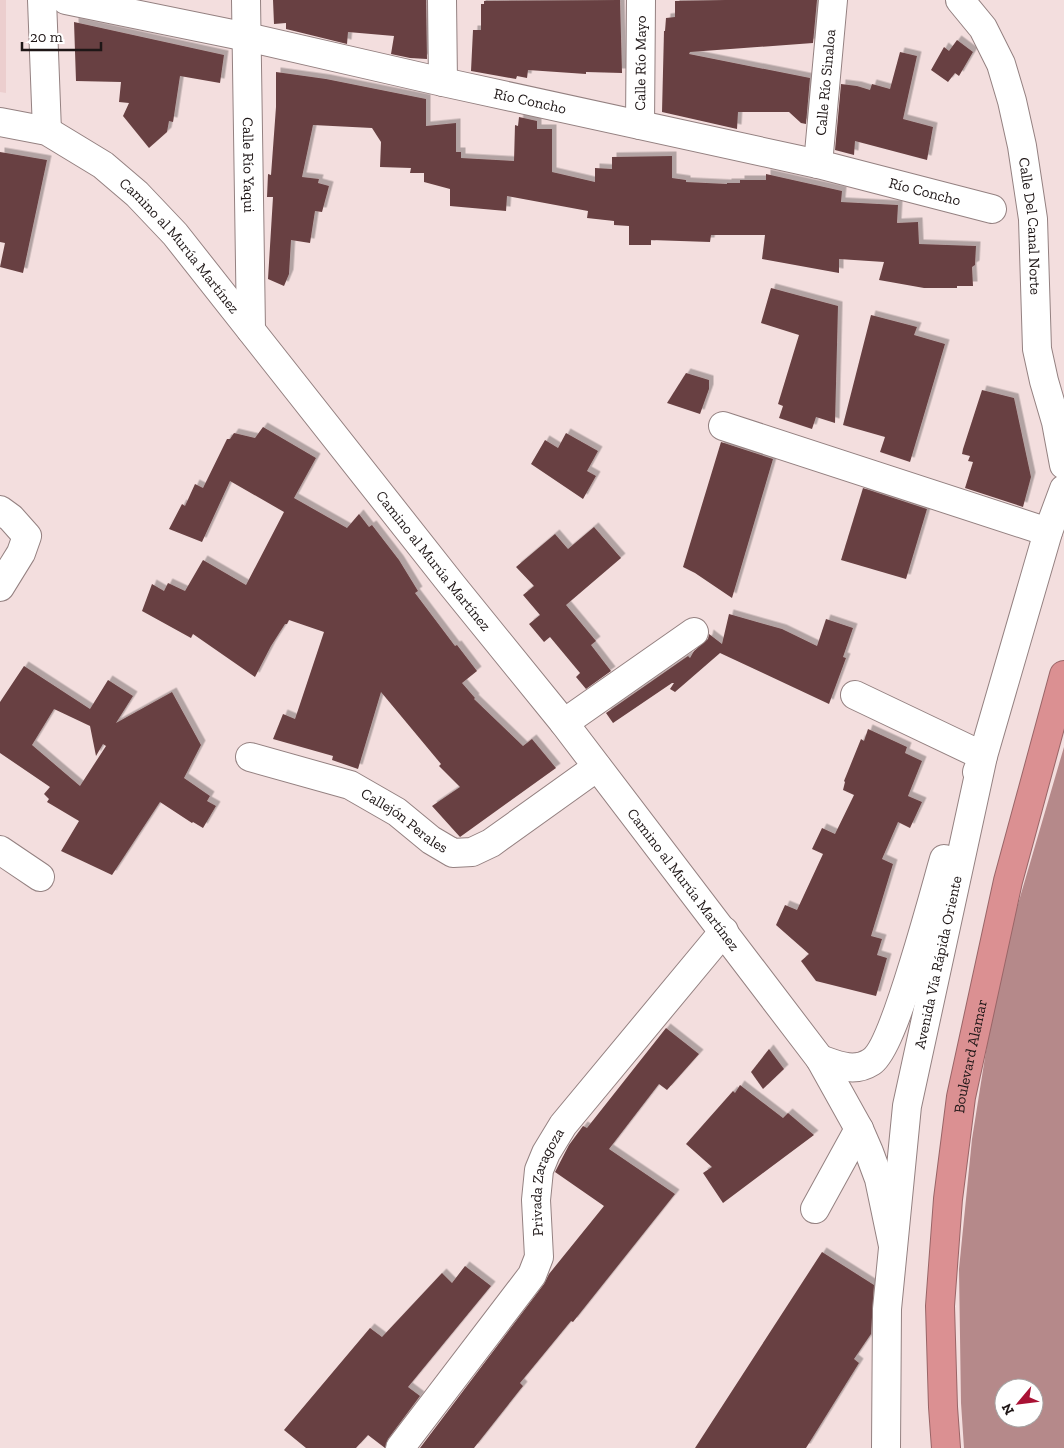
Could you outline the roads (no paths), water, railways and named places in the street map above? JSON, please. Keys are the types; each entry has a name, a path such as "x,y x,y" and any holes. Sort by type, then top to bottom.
{"highway":[{"name":"Boulevard Alamar","path":"946,1448 940,1306 948,1199 961,1097 1008,881 1064,675"}],"street":[{"path":"42,0 47,131"},
{"name":"Río Concho","path":"66,0 247,37 818,164 992,209"},
{"name":"Calle Río Yaqui","path":"246,0 251,330"},
{"path":"442,0 443,82"},
{"name":"Calle Río Mayo","path":"640,125 642,0"},
{"name":"Calle Río Sinaloa","path":"818,164 833,0"},
{"name":"Calle Del Canal Norte","path":"960,0 983,28 1001,64 1012,101 1022,146 1033,219 1037,349 1056,422 1064,465"},
{"name":"Camino al Murúa Martínez","path":"0,122 47,131 103,165 138,194 175,234 452,585 564,723 820,1059 859,1129 879,1180 893,1246"},
{"path":"723,426 1048,532"},
{"name":"Avenida Vía Rápida Oriente","path":"882,1443 888,1309 907,1106 983,756 1048,532 1064,489"},
{"path":"0,510 11,518 27,536 21,553 0,587"},
{"path":"564,723 694,632"},
{"path":"820,1059 842,1067 858,1067 873,1061 880,1054 898,1013 945,855 983,756 855,695"},
{"name":"Callejón Perales","path":"250,757 350,785 397,812 431,840 453,853 472,852 491,843 597,767"},
{"path":"0,850 40,877"},
{"name":"Privada Zaragoza","path":"400,1448 532,1275 539,1257 536,1200 539,1170 546,1153 563,1125 724,931"},
{"path":"816,1209 859,1129"}]}
